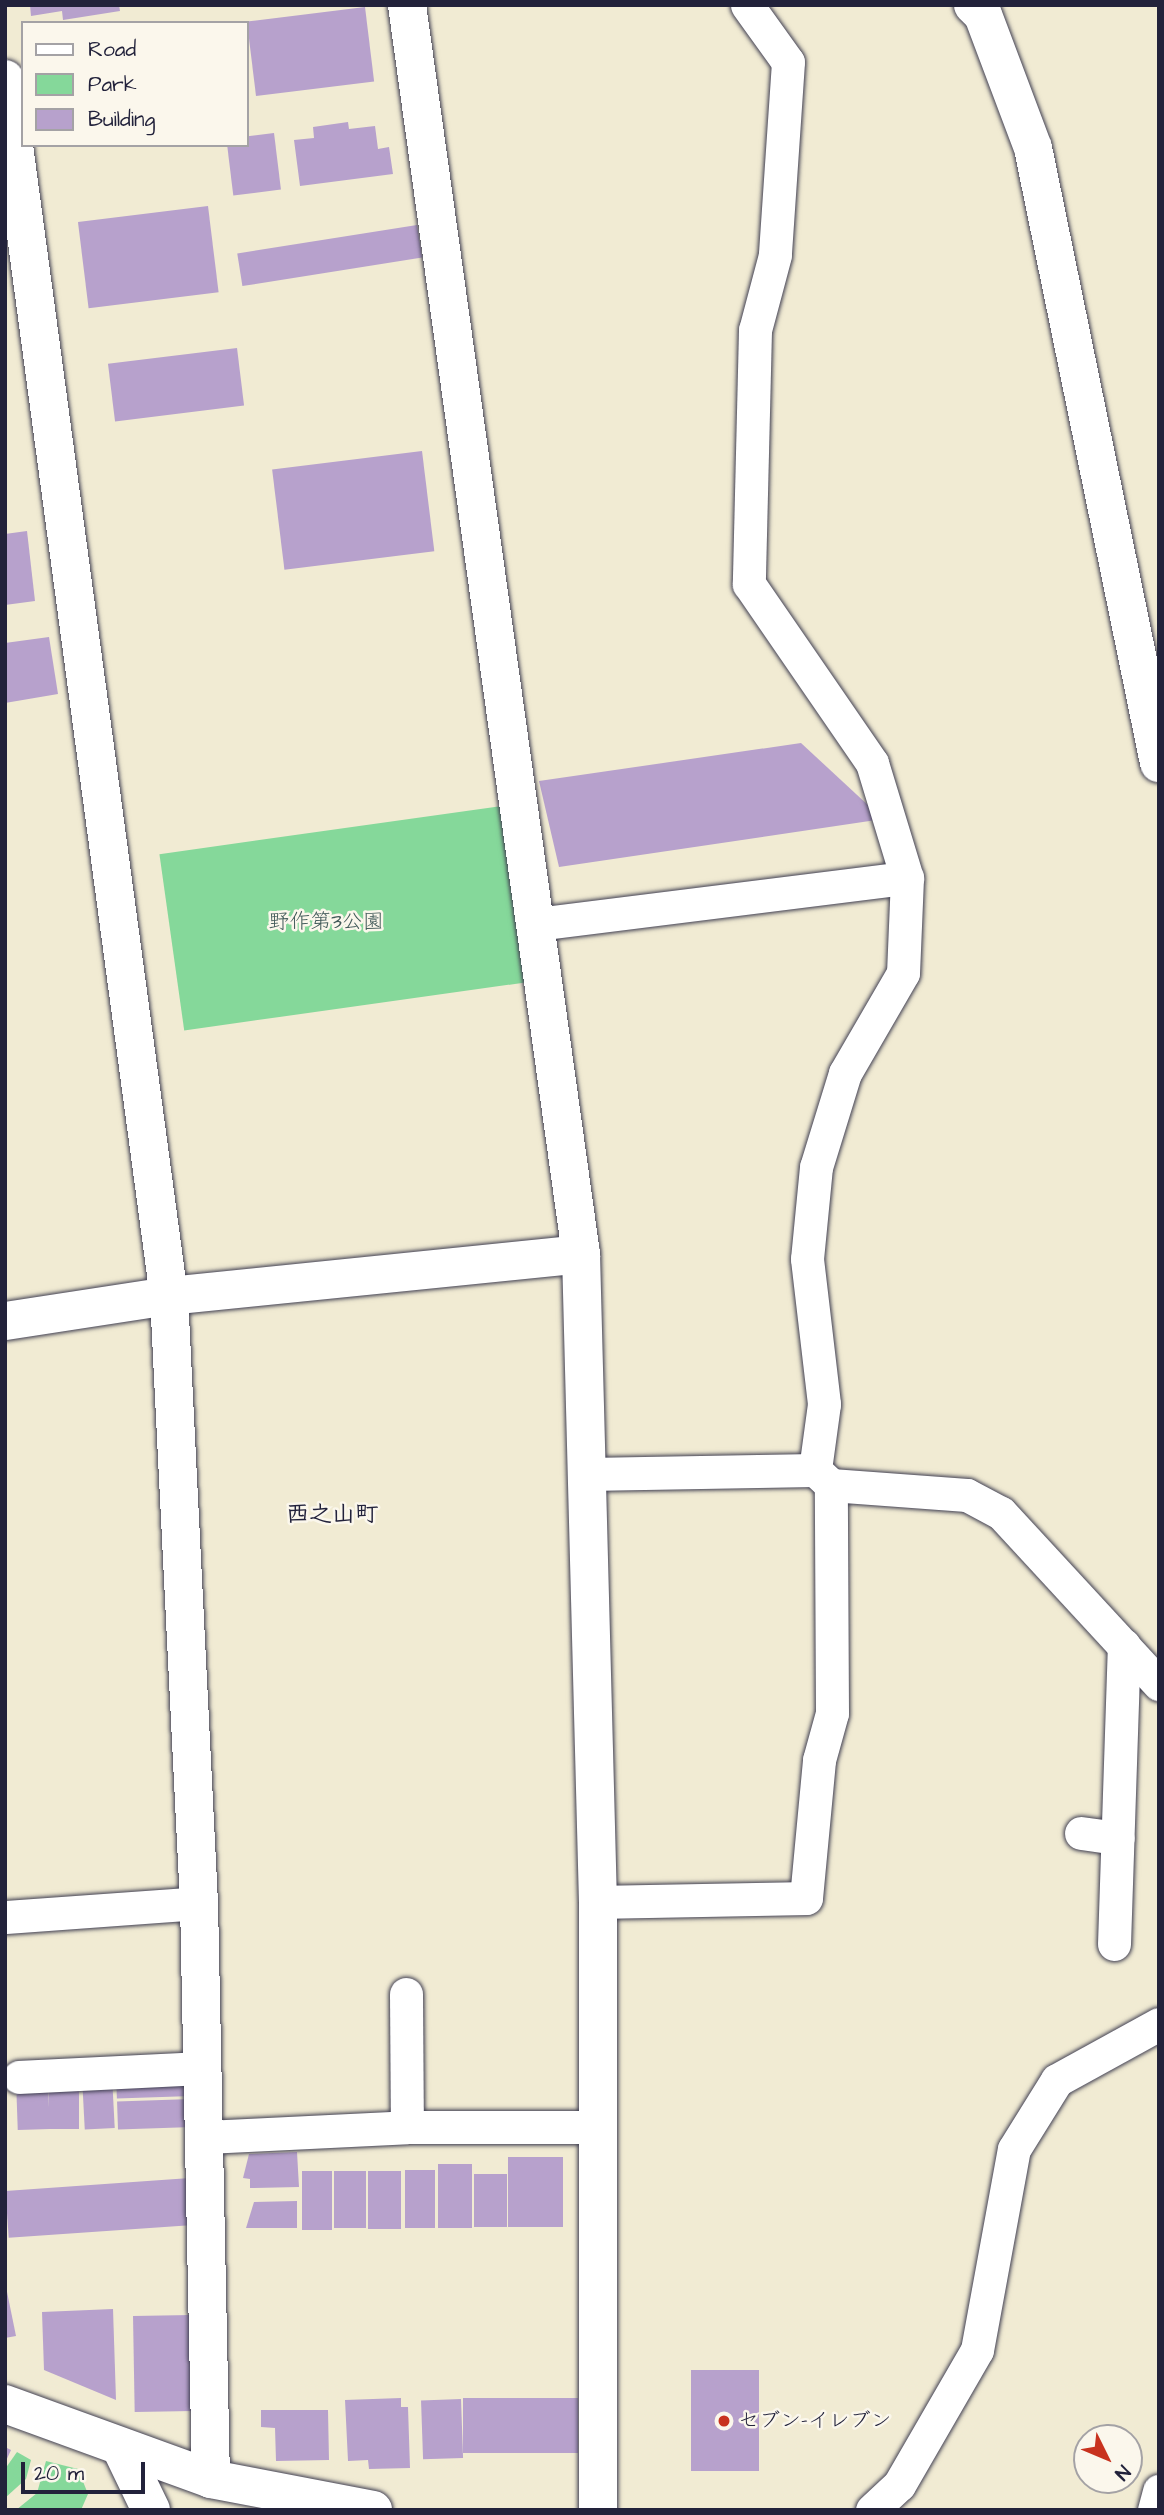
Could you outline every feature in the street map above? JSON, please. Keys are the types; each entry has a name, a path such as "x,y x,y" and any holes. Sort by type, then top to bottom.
{"street":[{"path":"407,5 581,1254 598,1902 594,2127 598,2510"},
{"path":"598,1902 806,1898 819,1760 832,1713 823,1478 824,1405 807,1259 816,1167 845,1073 903,973 907,878 872,763 749,584 755,330 775,255 789,62 747,5"},
{"path":"973,5 983,15 1033,148 1159,763"},
{"path":"5,79 18,262 169,1296 199,1903 201,2068 206,2137 211,2479"},
{"path":"536,924 907,878"},
{"path":"5,1321 169,1296 581,1254"},
{"path":"587,1474 823,1478 967,1495 989,1507 1159,1684"},
{"path":"1114,1944 1124,1645"},
{"path":"1081,1833 1118,1838"},
{"path":"5,1917 199,1903"},
{"path":"406,1994 407,2127"},
{"path":"872,2510 899,2485 977,2350 1014,2149 1057,2080 1159,2024"},
{"path":"19,2077 201,2068"},
{"path":"206,2137 407,2127 594,2127"},
{"path":"5,2404 264,2500 373,2510"},
{"path":"121,2448 151,2510"},
{"path":"1154,2510 1159,2491"}],"green space":[{"name":"野作第3公園","path":"509,805 534,981 184,1030 159,854"},
{"path":"17,2452 31,2460 26,2479 5,2498 5,2469"},
{"path":"46,2461 78,2469 88,2494 81,2510 16,2510 37,2493"}],"building":[{"path":"30,5 119,5 120,11 63,20 62,11 31,16"},
{"path":"365,7 374,81 256,96 248,21"},
{"path":"348,122 349,129 375,126 378,149 389,147 393,174 300,186 294,140 314,138 313,127"},
{"path":"274,133 281,190 233,195 227,147 248,147 248,136"},
{"path":"208,206 219,292 89,308 78,222"},
{"path":"417,225 422,258 242,286 237,253"},
{"path":"237,348 244,406 115,421 108,364"},
{"path":"422,451 434,551 284,570 272,469"},
{"path":"27,531 35,601 5,605 5,534"},
{"path":"49,637 58,694 5,703 5,643"},
{"path":"801,743 883,819 559,867 539,781"},
{"path":"191,2072 192,2096 117,2099 116,2075"},
{"path":"112,2076 115,2128 85,2129 82,2078"},
{"path":"48,2079 50,2129 18,2130 16,2080"},
{"path":"48,2079 50,2129 18,2130 16,2080"},
{"path":"192,2099 193,2127 118,2130 117,2102"},
{"path":"297,2152 299,2187 250,2188 250,2179 243,2178 249,2154"},
{"path":"508,2157 563,2157 563,2227 508,2227"},
{"path":"438,2164 472,2164 472,2228 438,2228"},
{"path":"405,2170 435,2170 435,2228 405,2228"},
{"path":"302,2171 332,2171 332,2230 302,2230"},
{"path":"334,2171 366,2171 366,2228 334,2228"},
{"path":"368,2171 401,2171 401,2229 368,2229"},
{"path":"474,2174 507,2174 507,2227 474,2227"},
{"path":"190,2178 193,2225 9,2238 5,2191"},
{"path":"297,2201 297,2228 246,2228 254,2202"},
{"path":"5,2282 16,2336 5,2338"},
{"path":"113,2309 116,2400 44,2370 42,2312"},
{"path":"191,2315 193,2411 135,2412 133,2316"},
{"name":"セブン-イレブン","path":"691,2370 759,2370 759,2471 691,2471"},
{"path":"401,2398 401,2407 408,2407 410,2468 369,2469 368,2460 348,2461 345,2400"},
{"path":"463,2398 578,2398 578,2453 463,2453"},
{"path":"461,2399 463,2458 423,2459 421,2400"},
{"path":"261,2410 328,2410 329,2460 276,2461 275,2428 261,2427"},
{"path":"5,2447 11,2450 5,2463"}],"place":[{"name":"セブン-イレブン","path":"724,2421"}],"district":[{"name":"西之山町","path":"332,1514"}]}
